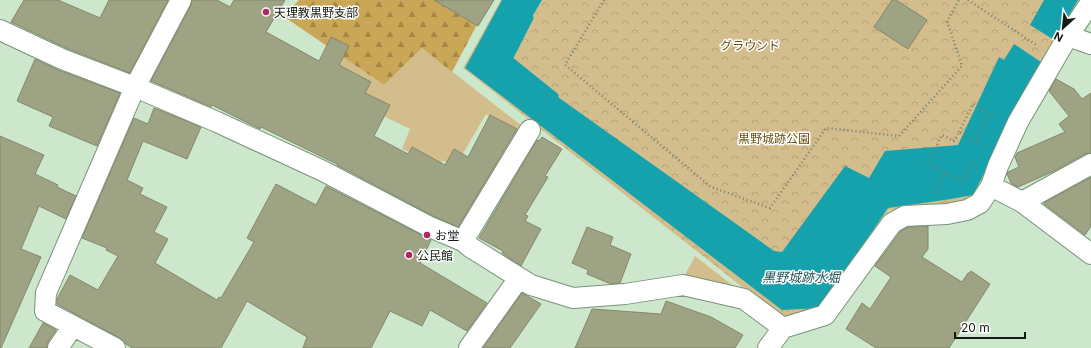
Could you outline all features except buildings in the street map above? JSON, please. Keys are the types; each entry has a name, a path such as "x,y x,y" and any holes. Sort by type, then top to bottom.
{"street":[{"path":"115,348 45,311 46,293 135,87 180,0"},
{"path":"768,348 783,328 826,315 892,223 905,216 947,214 967,210 980,203 991,186 998,166 1018,122 1068,36 1091,2"},
{"path":"0,30 62,59 135,87 217,122 323,171 430,226 463,241 519,278 531,284 573,298 625,294 683,285 744,299 783,328"},
{"path":"1068,36 1091,44"},
{"path":"463,241 530,130"},
{"path":"1022,202 1091,164"},
{"path":"991,186 1022,202 1091,254"},
{"path":"469,348 519,278"},
{"path":"58,348 73,326"}],"path":[{"path":"604,0 565,65 712,187 770,208 826,128 898,136 914,119 962,66 948,21 960,0"},
{"path":"968,0 1040,48"},
{"path":"976,142 990,115 973,104 954,141 942,135 928,163 963,182 976,158"},
{"path":"959,132 983,146 979,152"},
{"path":"923,215 945,173"}],"green space":[{"path":"299,0 490,0 452,72 422,48 384,85 283,16"},
{"name":"黒野城跡公園","path":"501,0 1083,0 973,198 953,203 889,210 821,309 782,318 463,68"},
{"path":"422,48 522,126 516,136 486,114 457,164 442,161 427,188 426,159 402,149 410,129 365,107 332,76 342,56 384,85"},
{"path":"695,256 745,295 685,275"}],"water":[{"name":"黒野城跡水堀","path":"502,0 542,0 506,60 774,251 782,252 845,166 869,178 885,151 958,145 999,57 1004,60 1014,44 1041,62 973,195 888,208 820,308 782,310 465,68"},
{"path":"1044,0 1078,0 1054,40 1030,25"}],"waterway":[{"path":"530,18 509,59 555,96"}],"place":[{"name":"天理教黒野支部","path":"266,12"},
{"name":"お堂","path":"427,235"},
{"name":"公民館","path":"409,255"}],"park label":[{"name":"グラウンド","path":"750,45"}]}
